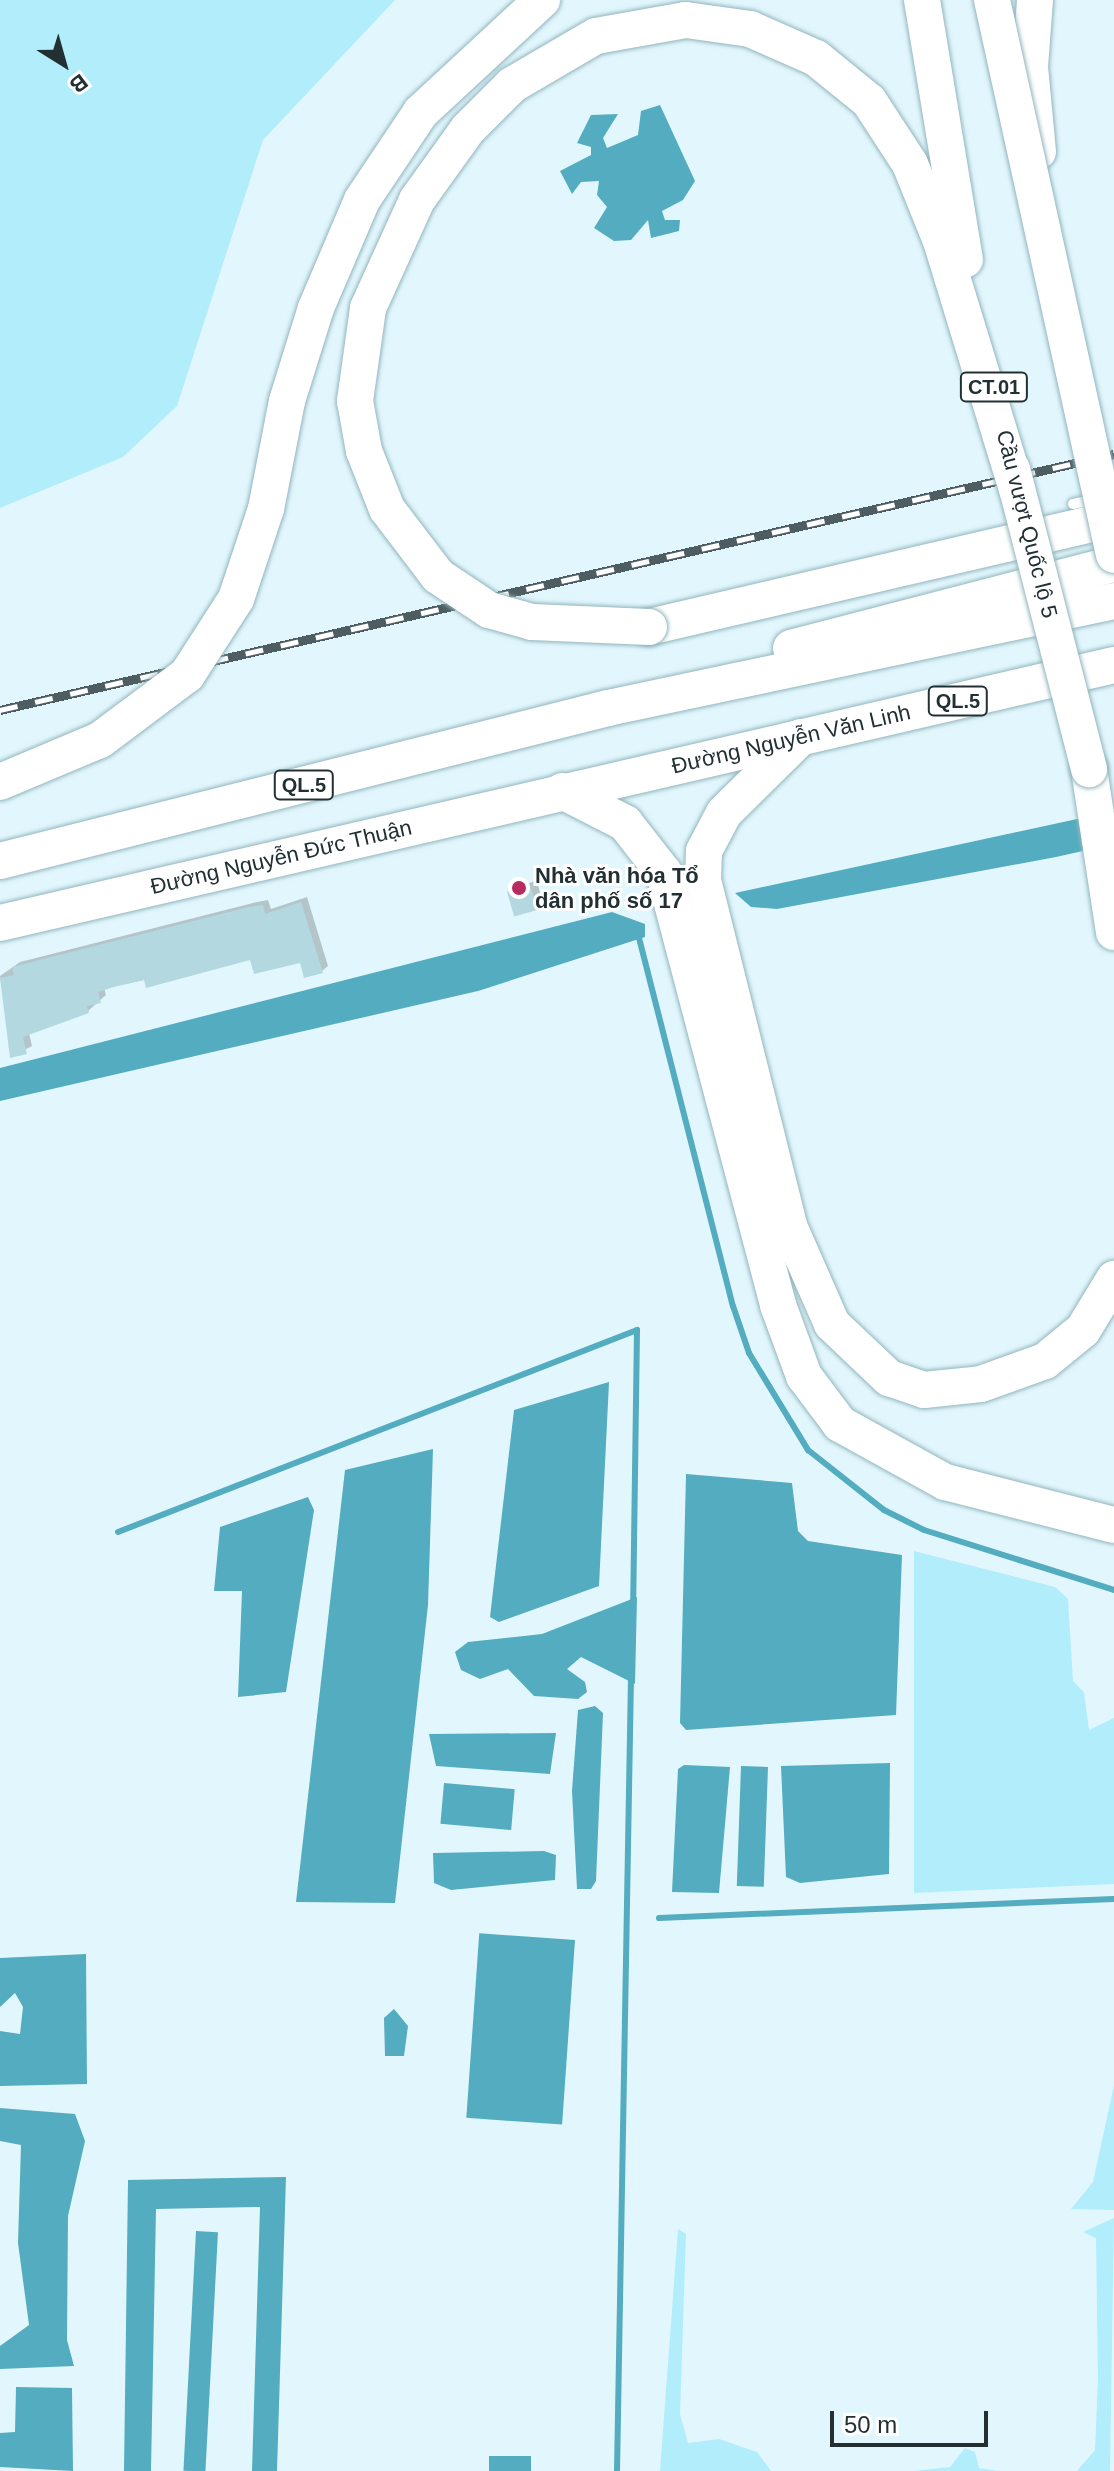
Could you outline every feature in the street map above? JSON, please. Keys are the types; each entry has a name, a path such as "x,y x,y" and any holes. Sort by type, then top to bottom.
{"highway":[{"path":"0,782 100,740 187,675 236,599 266,509 287,401 316,308 362,200 421,112 542,0"},
{"name":"Cầu vượt Quốc lộ 5","path":"922,0 963,250 1017,490 1114,855"},
{"path":"992,0 1114,555"},
{"path":"1035,0 1030,67 1045,234"},
{"path":"1017,490 941,241 910,164 869,101 816,58 750,29 686,20 596,36 512,85 468,129 417,200 368,308 355,401 364,451 387,509 438,576 489,610 532,622 649,627 1114,519"},
{"path":"608,708 874,621 1114,564"},
{"name":"QL.5","path":"0,861 608,708 1114,601"},
{"name":"Đường Nguyễn Văn Linh","path":"562,791 1114,665"},
{"path":"802,736 737,796 708,841 703,864 789,1226 832,1324 860,1356 924,1390 981,1384 1045,1361 1083,1330 1114,1279"},
{"path":"1089,769 1114,932"},
{"path":"562,791 625,823 664,873 778,1305 804,1376 840,1424 890,1458 945,1482 1114,1525"},
{"name":"Đường Nguyễn Đức Thuận","path":"0,923 562,791"}],"lane":[{"path":"1073,504 1114,495"}],"shaded area":[{"path":"0,0 395,0 263,140 177,406 123,457 0,508"},
{"path":"660,105 695,181 683,200 662,211 665,220 680,220 679,231 651,238 648,220 631,240 614,241 594,228 607,207 597,195 599,181 581,182 572,194 560,171 591,155 591,147 577,143 591,115 618,114 603,138 607,148 638,135 641,111"},
{"path":"1114,811 1114,844 1056,857 777,909 751,907 735,893"},
{"path":"612,912 645,924 645,937 478,991 0,1101 0,1068"},
{"path":"609,1382 599,1586 499,1622 490,1617 514,1410"},
{"path":"433,1449 428,1605 395,1903 296,1902 345,1470"},
{"path":"686,1474 792,1483 798,1531 808,1541 902,1555 896,1715 686,1730 680,1723"},
{"path":"308,1497 314,1510 286,1692 238,1697 242,1591 214,1591 220,1527"},
{"path":"914,1551 1055,1587 1068,1599 1073,1681 1084,1692 1089,1730 1114,1718 1114,1884 914,1893"},
{"path":"637,1597 635,1684 581,1657 567,1669 585,1682 587,1692 578,1699 534,1696 508,1669 480,1679 461,1670 455,1652 468,1642 542,1634"},
{"path":"595,1706 603,1713 596,1881 591,1889 577,1889 572,1791 578,1710"},
{"path":"556,1733 550,1774 436,1766 429,1734"},
{"path":"890,1763 889,1874 800,1883 786,1877 781,1766"},
{"path":"684,1765 730,1767 719,1893 672,1892 678,1769"},
{"path":"741,1766 768,1767 764,1887 737,1886"},
{"path":"444,1783 515,1789 511,1830 440,1824"},
{"path":"544,1851 556,1855 555,1880 451,1890 434,1883 433,1853"},
{"path":"479,1933 575,1940 562,2125 466,2118"},
{"path":"86,1954 87,2084 0,2086 0,2031 20,2034 23,2007 15,1993 0,2007 0,1958"},
{"path":"394,2009 408,2026 404,2056 385,2056 384,2018"},
{"path":"1114,2085 1114,2210 1071,2209 1093,2182"},
{"path":"0,2108 75,2114 85,2141 68,2216 67,2340 74,2366 0,2369 0,2346 29,2325 18,2243 21,2145 0,2141"},
{"path":"286,2177 277,2471 252,2471 260,2207 156,2209 151,2471 124,2471 128,2180"},
{"path":"1114,2218 1110,2471 1077,2471 1095,2450 1098,2379 1096,2238 1083,2232"},
{"path":"678,2229 686,2234 680,2414 688,2443 719,2439 757,2452 771,2471 660,2471"},
{"path":"196,2231 218,2232 205,2471 183,2471"},
{"path":"16,2387 72,2388 73,2471 0,2467 0,2433 15,2432"},
{"path":"965,2448 975,2452 979,2468 998,2471 914,2471 950,2467"},
{"path":"489,2456 531,2456 531,2471 489,2471"}],"building":[{"path":"530,885 537,910 514,917 507,892"},
{"path":"301,902 323,973 304,978 300,963 254,974 250,960 146,988 144,980 114,987 98,992 101,1003 87,1006 89,1013 23,1037 27,1054 10,1058 0,978 14,975 12,967 249,907 263,905 265,914"}],"waterway":[{"path":"638,934 733,1306 749,1353 808,1450 884,1510 924,1530 1114,1590"},
{"path":"118,1532 637,1330 633,1604"},
{"path":"617,2471 631,1679"},
{"path":"659,1918 1114,1899"}],"railway":[{"path":"0,710 1114,454"}],"place":[{"name":"Nhà văn hóa Tổ dân phố số 17","path":"519,888"}]}
